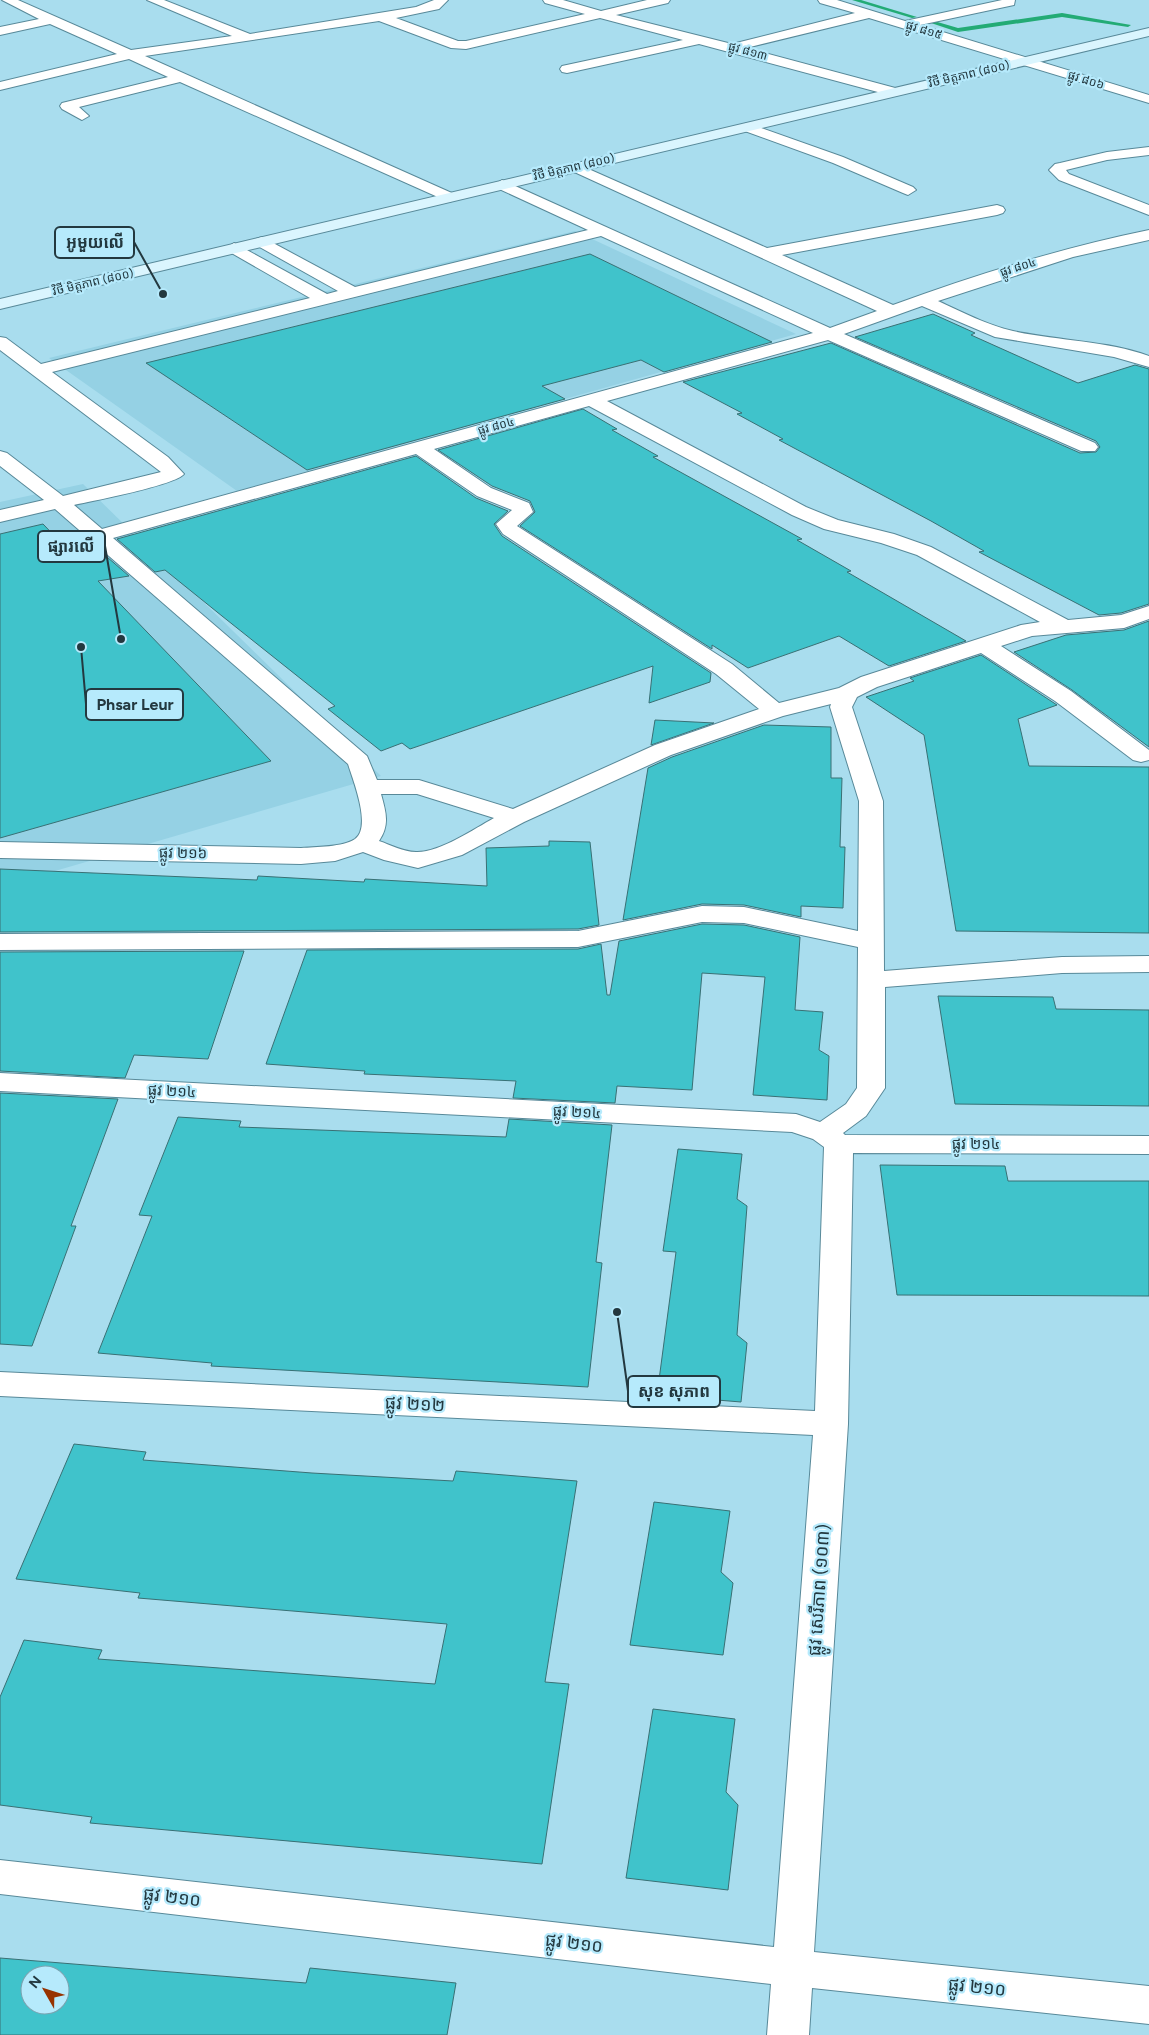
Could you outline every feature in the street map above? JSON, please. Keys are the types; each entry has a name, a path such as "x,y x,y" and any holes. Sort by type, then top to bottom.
{"main road":[{"name":"វិថី មិត្តភាព (៨០០)","path":"0,304 1149,32"}],"street":[{"path":"8,0 449,197"},
{"path":"153,0 249,38"},
{"path":"0,86 132,54 249,38 417,11 435,6 442,0"},
{"name":"ផ្លូវ ៨១៣","path":"549,0 601,16 704,39 894,92"},
{"path":"381,17 456,45 466,45 601,16 664,0"},
{"name":"ផ្លូវ ៨១៥","path":"824,0 1023,61"},
{"path":"906,24 1010,2"},
{"path":"734,47 870,14"},
{"path":"0,31 54,19"},
{"path":"567,69 704,39"},
{"name":"ផ្លូវ ៨០៦","path":"1023,61 1149,99"},
{"path":"82,116 67,106 183,78"},
{"path":"747,127 838,160 908,190"},
{"path":"1149,151 1107,156 1060,167 1057,170 1064,177 1149,210"},
{"path":"575,167 892,311"},
{"path":"502,185 829,334 1088,448"},
{"path":"766,253 997,210"},
{"path":"37,370 604,231"},
{"name":"ផ្លូវ ៨០៤","path":"99,536 829,334 920,300 1046,258 1149,235"},
{"path":"262,242 352,292"},
{"path":"234,248 324,300"},
{"path":"920,300 990,330 1147,359"},
{"path":"0,342 161,461 174,474 148,482 0,516"},
{"path":"591,400 799,511 831,524 887,538 924,551 1065,626"},
{"path":"418,448 484,492 522,507 523,512 506,524 510,530 724,669 775,711"},
{"path":"0,457 99,536 359,761 375,815 373,832 364,844 392,854 418,860 453,850 515,817 663,750 775,711 847,693 869,682 1029,630 1124,621 1149,612"},
{"path":"984,645 1064,696 1141,755"},
{"path":"831,1138 856,1110 871,1088 871,801 841,707 847,693"},
{"path":"367,787 419,787 515,817"},
{"name":"ផ្លូវ ២១៦","path":"0,850 301,856 335,853 364,844"},
{"path":"0,942 578,939 702,914 744,915 872,942"},
{"path":"872,980 1062,965 1149,964"},
{"name":"ផ្លូវ ២១៤","path":"0,1082 796,1123 831,1138 1149,1145"},
{"name":"ផ្លូវ សេរីភាព (១០៣)","path":"788,2035 831,1424 831,1138"},
{"name":"ផ្លូវ ២១២","path":"0,1384 831,1424"},
{"name":"ផ្លូវ ២១០","path":"0,1877 792,1968 1149,2005"}],"shaded area":[{"path":"575,231 796,334 237,491 49,358"},
{"path":"83,484 381,776 0,887 0,502"}],"building":[{"path":"590,254 772,342 664,372 641,360 542,386 565,399 307,470 146,363"},
{"path":"933,314 975,333 971,335 1078,383 1135,365 1149,369 1149,604 1121,613 1099,615 979,552 984,551 779,440 783,439 737,414 742,413 683,382 831,343 1080,453 1096,452 1100,447 1096,441 855,337"},
{"path":"583,409 617,429 612,430 658,456 653,457 802,539 797,540 851,571 847,572 966,641 889,666 839,636 748,668 712,645 712,649 520,526 535,512 530,501 492,486 438,450"},
{"path":"416,456 476,498 508,511 494,524 502,536 711,673 710,682 649,703 653,666 410,749 402,743 381,751 328,709 335,706 165,570 155,572 117,539"},
{"path":"43,524 69,551 92,544 129,576 98,581 271,761 0,838 0,534"},
{"path":"1149,621 1149,747 1072,690 1014,652 1066,635 1124,630"},
{"path":"981,655 1057,705 1018,719 1029,766 1149,767 1149,933 956,931 924,735 866,697 914,681 910,678"},
{"path":"655,720 714,723 651,745"},
{"path":"764,725 831,727 831,778 842,778 840,847 845,847 843,908 801,906 801,917 744,905 702,904 623,920 648,768 672,757"},
{"path":"549,841 590,842 599,925 578,929 0,932 0,869 257,880 258,876 364,882 365,879 487,886 486,848 549,846"},
{"path":"702,924 744,925 800,937 795,1010 823,1012 819,1050 829,1056 827,1100 753,1095 765,977 702,973 692,1090 617,1086 615,1103 513,1098 516,1081 364,1074 365,1071 266,1064 307,950 578,949 601,944 607,995 610,995 619,941"},
{"path":"244,951 208,1059 134,1055 125,1078 0,1071 0,952"},
{"path":"938,996 1053,997 1056,1009 1149,1010 1149,1106 955,1104"},
{"path":"0,1093 118,1099 71,1226 76,1226 32,1346 0,1344"},
{"path":"178,1117 241,1121 239,1127 506,1137 509,1119 612,1125 596,1262 602,1263 588,1387 211,1366 212,1363 98,1353 152,1216 139,1215"},
{"path":"678,1149 742,1154 737,1199 747,1206 737,1335 747,1343 741,1402 657,1395 676,1252 663,1251"},
{"path":"880,1165 1005,1166 1008,1181 1149,1181 1149,1296 897,1295"},
{"path":"74,1444 146,1452 143,1460 312,1473 453,1481 456,1471 577,1481 545,1682 569,1684 542,1864 90,1823 92,1817 0,1805 0,1697 24,1640 102,1650 98,1659 435,1684 447,1624 138,1598 140,1593 16,1579"},
{"path":"654,1502 730,1511 721,1572 733,1583 723,1655 630,1645"},
{"path":"653,1709 735,1719 726,1792 738,1805 728,1890 626,1878"},
{"path":"0,1958 306,1983 310,1968 456,1983 447,2035 0,2035"}],"waterway":[{"path":"855,0 914,17"},
{"path":"934,23 958,30 1062,15 1128,25"}],"place":[{"name":"អូមួយលេី","path":"163,294"},
{"name":"ផ្សារលើ","path":"121,639"},
{"name":"Phsar Leur","path":"81,647"},
{"name":"សុខ សុភាព","path":"617,1312"}]}
